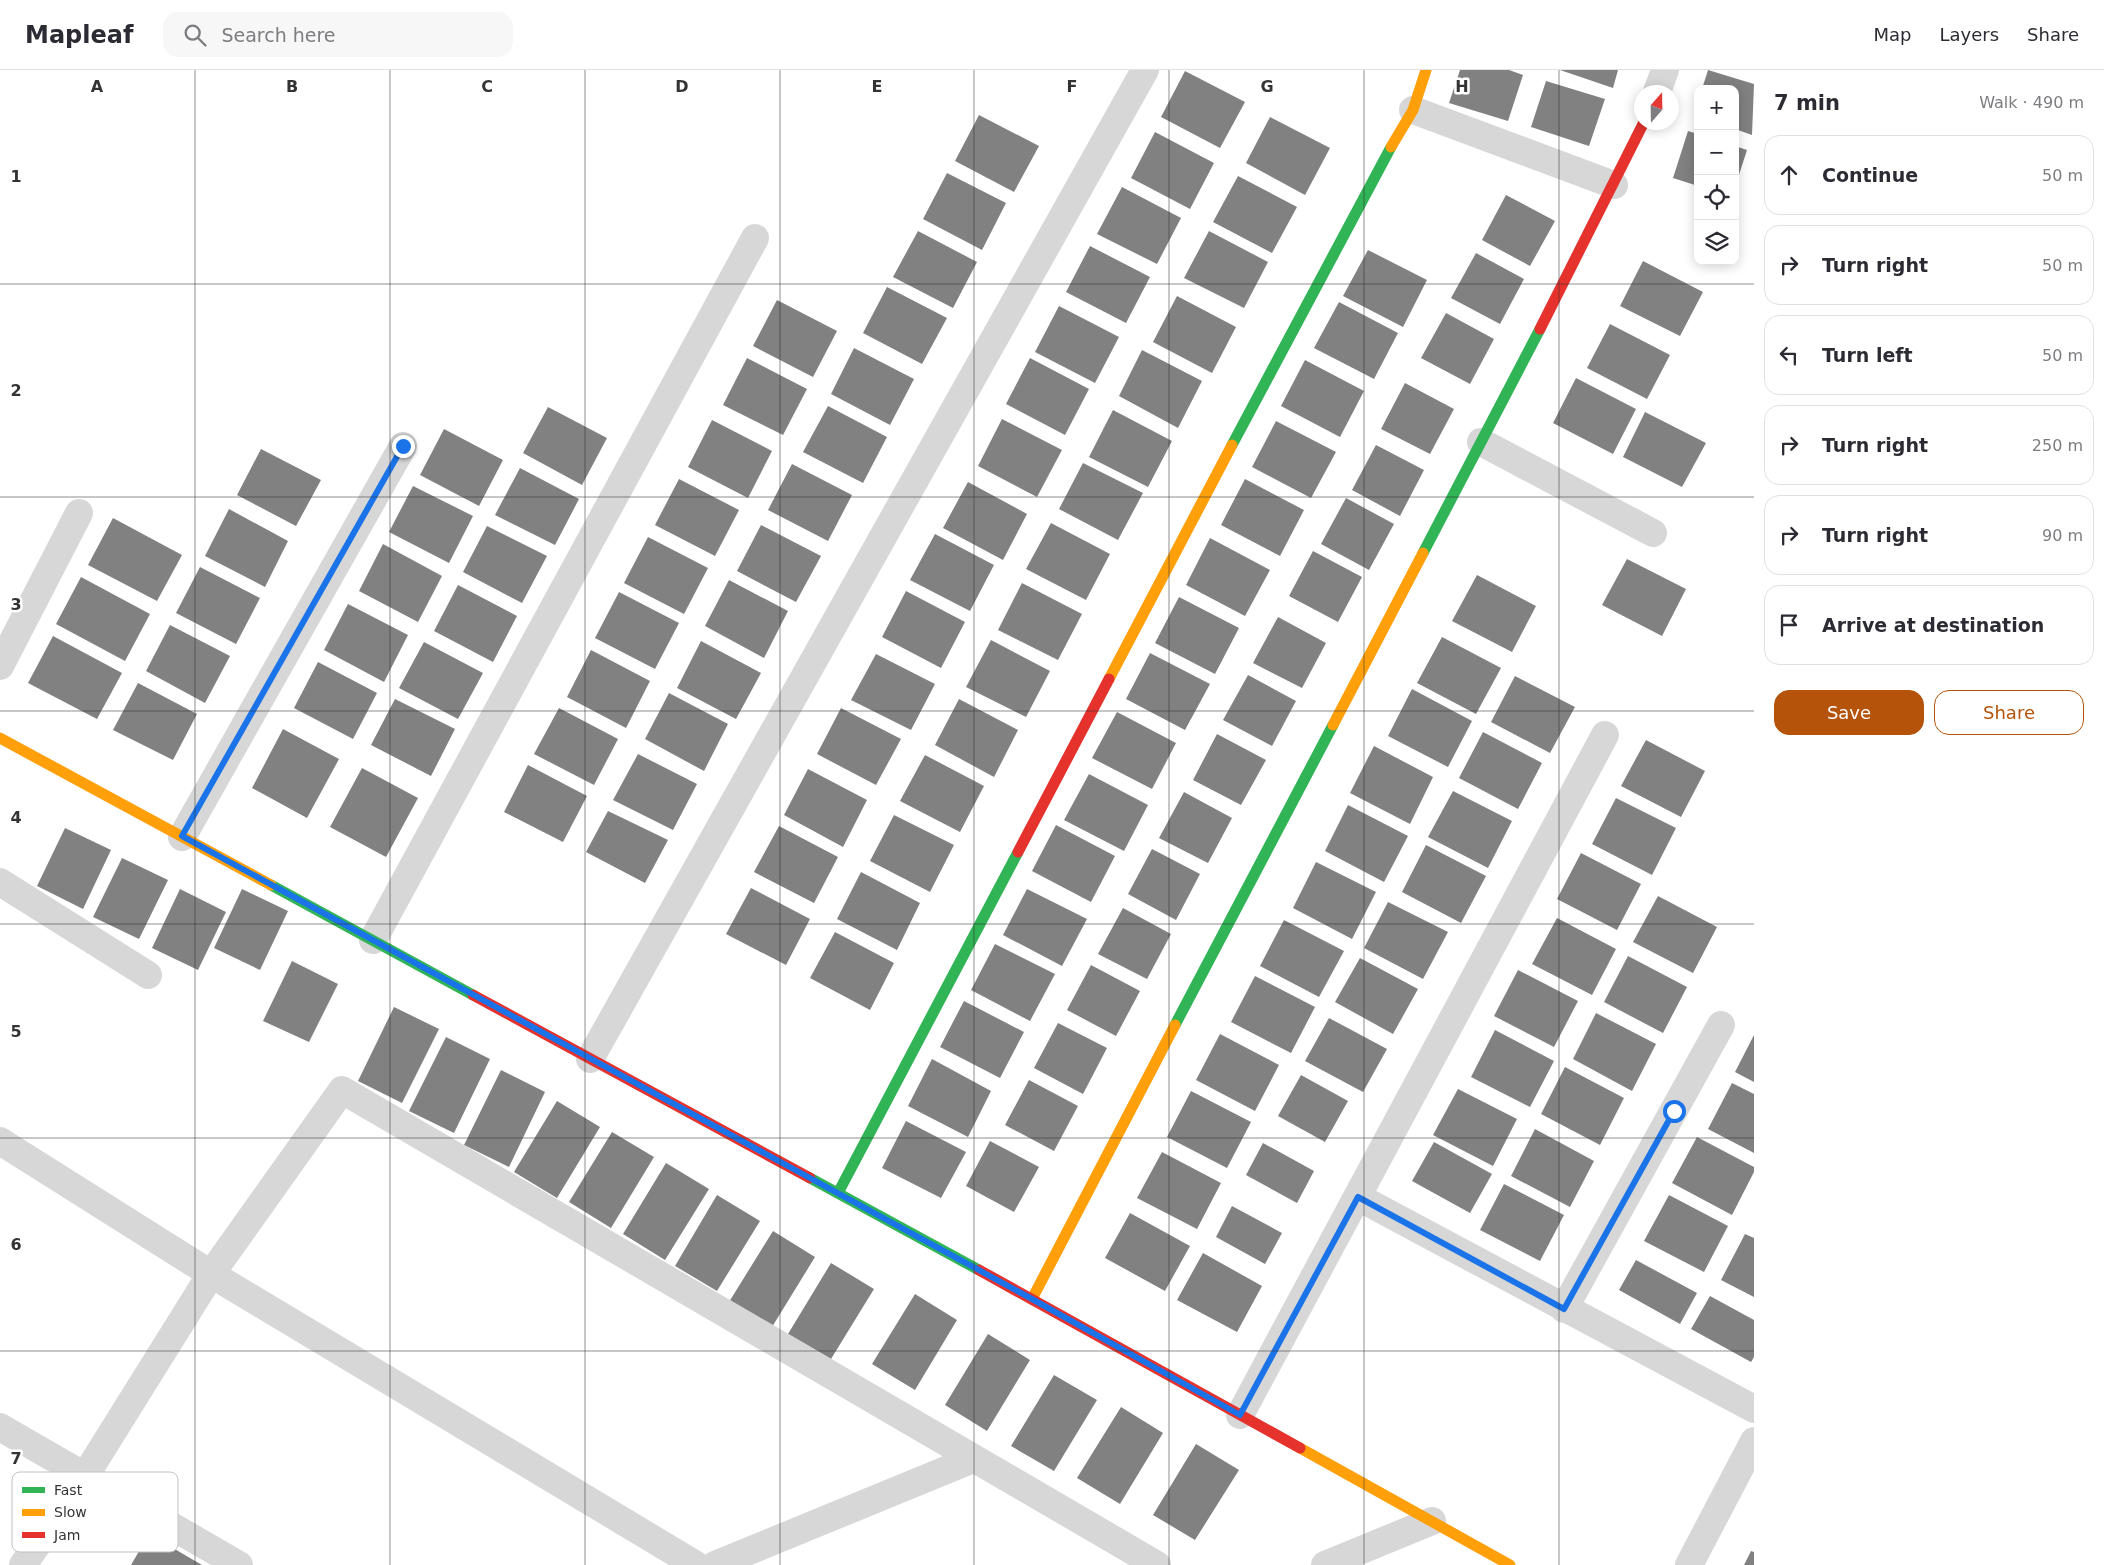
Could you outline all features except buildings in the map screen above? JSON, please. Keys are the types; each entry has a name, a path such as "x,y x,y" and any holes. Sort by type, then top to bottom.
{"street":[{"path":"590,1059 1145,70"},
{"path":"838,1193 1380,165 1412,110 1426,70"},
{"path":"1660,85 1665,70"},
{"path":"1412,110 1614,185"},
{"path":"1032,1299 1481,442 1614,185 1640,130"},
{"path":"373,940 755,238"},
{"path":"1481,442 1653,533"},
{"path":"182,836 403,446"},
{"path":"0,666 80,513"},
{"path":"1240,1415 1605,735"},
{"path":"0,738 1032,1299 1510,1565"},
{"path":"0,882 148,975"},
{"path":"1564,1309 1722,1025"},
{"path":"87,1472 211,1274 342,1090 1157,1565"},
{"path":"0,1141 211,1274 696,1565"},
{"path":"1358,1197 1564,1309 1754,1409"},
{"path":"0,1427 78,1472"},
{"path":"1689,1565 1754,1441"},
{"path":"715,1565 973,1459"},
{"path":"1325,1565 1432,1521"},
{"path":"178,1530 238,1565"},
{"path":"23,1565 32,1552"}],"traffic: fast":[{"path":"1232,445 1391,147"},
{"path":"1423,553 1540,329"},
{"path":"1175,1025 1333,725"},
{"path":"838,1193 1018,852"},
{"path":"271,885 473,995"},
{"path":"810,1178 979,1270"}],"traffic: slow":[{"path":"1391,147 1413,110 1426,70"},
{"path":"1109,679 1232,445"},
{"path":"1333,725 1423,553"},
{"path":"0,738 271,885"},
{"path":"1032,1299 1175,1025"},
{"path":"1300,1448 1510,1565"}],"traffic: jam":[{"path":"1540,329 1640,130"},
{"path":"1018,852 1109,679"},
{"path":"473,995 810,1178"},
{"path":"979,1270 1300,1448"}],"route":[{"path":"403,446 182,836 1032,1299 1240,1415 1358,1197 1564,1309 1674,1111"}]}
